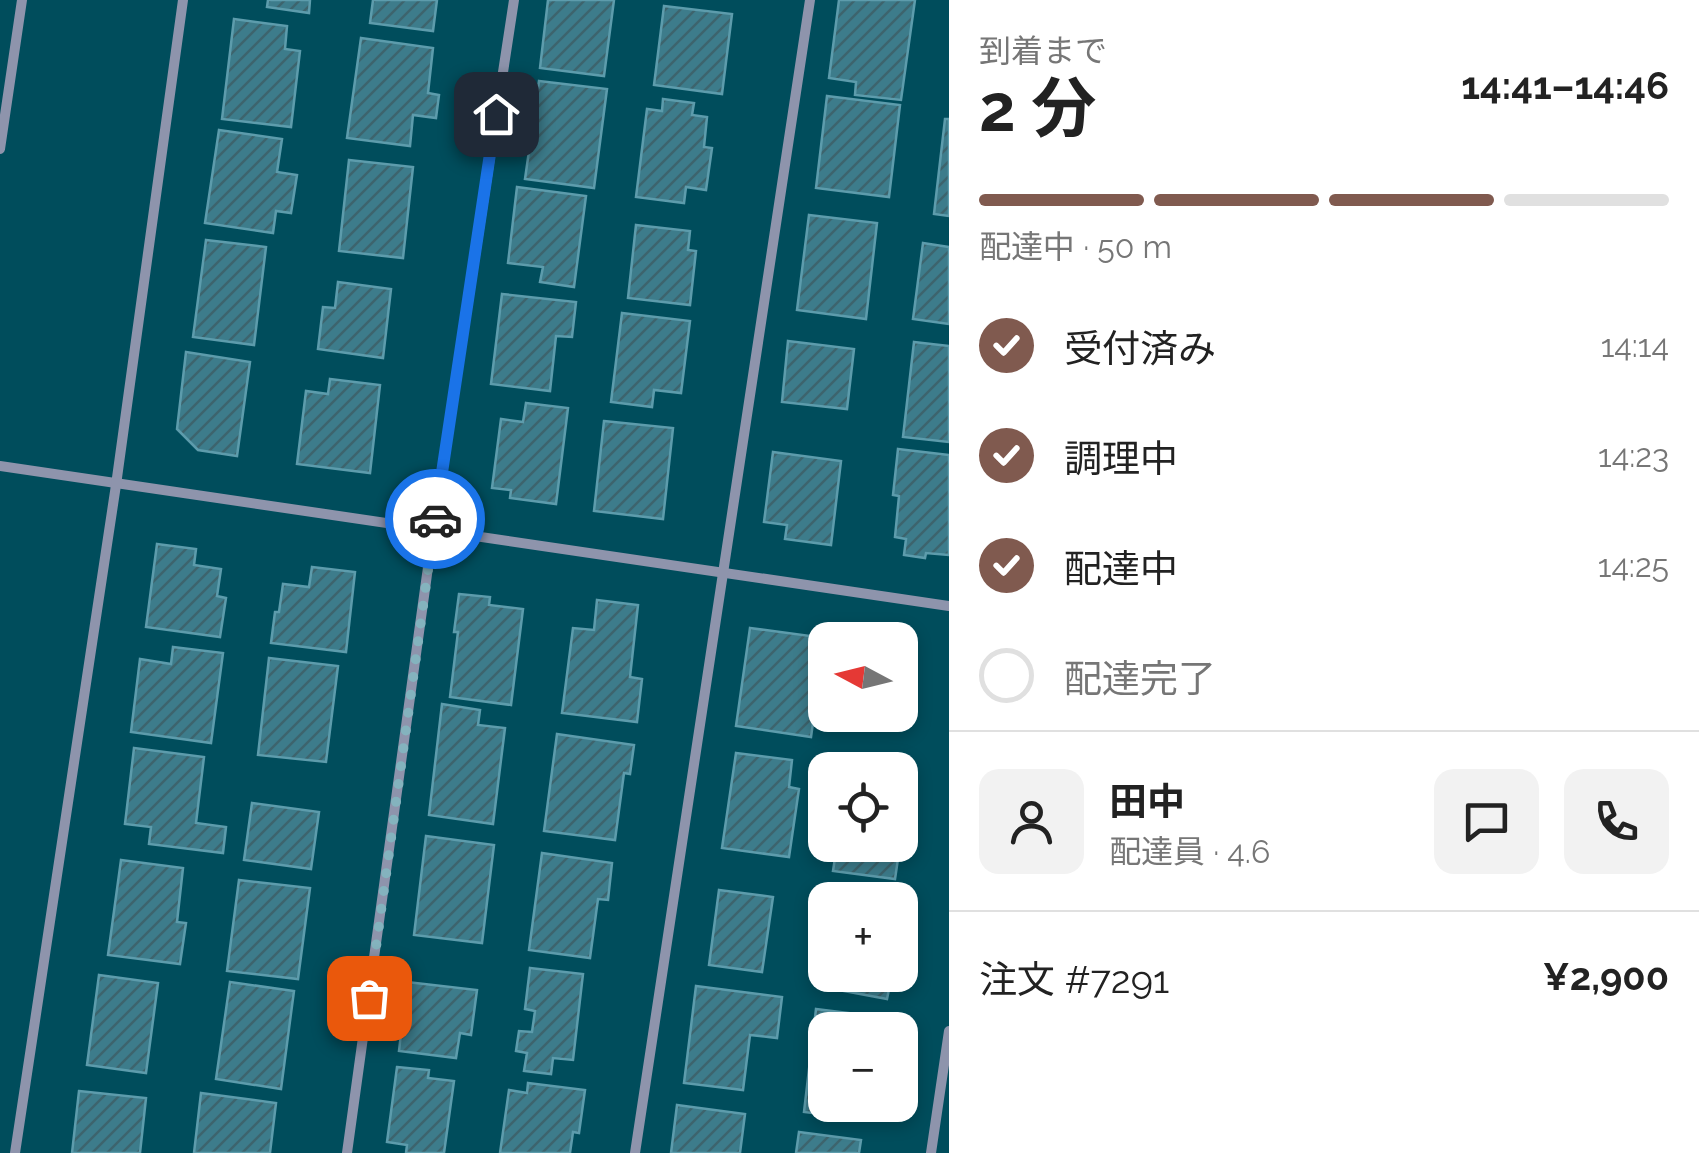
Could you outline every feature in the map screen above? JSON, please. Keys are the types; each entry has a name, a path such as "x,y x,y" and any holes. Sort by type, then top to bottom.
{"street":[{"path":"0,149 22,0"},
{"path":"15,1153 116,485 183,0"},
{"path":"347,1153 433,532 514,0"},
{"path":"635,1153 810,0"},
{"path":"0,466 949,606"},
{"path":"931,1153 946,1079 949,1031"}],"building":[{"path":"268,0 310,0 309,13 267,7"},
{"path":"373,0 437,0 433,31 370,23"},
{"path":"548,0 614,0 604,76 540,68"},
{"path":"839,0 915,0 901,100 855,95 856,82 829,78"},
{"path":"664,6 732,14 722,94 654,85"},
{"path":"234,19 287,26 285,49 300,51 291,127 222,119"},
{"path":"361,38 433,48 428,93 439,95 436,118 413,115 410,146 347,138"},
{"path":"539,81 607,89 594,188 525,179"},
{"path":"827,96 900,105 889,197 816,188"},
{"path":"663,99 694,103 692,115 707,117 704,147 712,148 706,190 686,187 684,203 636,197 647,109 662,111"},
{"path":"945,119 949,119 949,216 934,214"},
{"path":"219,130 282,139 277,172 297,175 291,213 276,211 273,233 205,223"},
{"path":"349,160 413,167 403,258 339,251"},
{"path":"517,187 586,196 574,287 540,282 543,267 508,263"},
{"path":"809,215 877,223 866,319 797,310"},
{"path":"636,225 690,231 688,250 696,251 690,305 628,298"},
{"path":"206,240 266,247 254,345 193,337"},
{"path":"923,243 949,247 949,324 913,319"},
{"path":"338,282 391,289 383,358 318,349 323,307 335,308"},
{"path":"502,294 576,302 572,337 556,336 550,391 491,384"},
{"path":"622,313 690,321 681,393 654,390 652,407 611,402"},
{"path":"788,341 854,349 847,409 782,402"},
{"path":"914,342 949,346 949,442 903,437"},
{"path":"186,352 250,362 237,456 198,450 177,429"},
{"path":"330,379 380,385 370,473 297,464 306,391 328,394"},
{"path":"526,403 568,408 556,504 510,498 511,490 492,488 501,419 523,422"},
{"path":"604,421 673,428 663,519 594,511"},
{"path":"898,449 949,455 949,555 904,555 906,539 895,537 899,496 893,495"},
{"path":"773,452 841,461 831,545 785,539 787,525 764,522"},
{"path":"157,544 196,549 194,565 221,569 217,596 226,598 220,637 146,627"},
{"path":"312,567 355,572 346,652 271,643 283,584 309,587"},
{"path":"459,594 490,597 489,605 523,609 511,705 450,697"},
{"path":"597,600 638,605 630,677 642,679 637,722 562,713 573,628 594,630"},
{"path":"750,628 808,636 811,737 736,726"},
{"path":"173,647 223,653 211,743 131,732 140,659 171,664"},
{"path":"269,658 338,666 326,762 258,755"},
{"path":"442,704 480,710 478,725 505,728 493,824 429,815"},
{"path":"557,734 634,745 630,774 624,773 615,840 544,831"},
{"path":"134,748 204,757 196,823 226,827 223,853 149,844 151,827 125,824"},
{"path":"736,753 792,760 789,787 799,789 789,857 722,848"},
{"path":"252,803 319,812 311,869 244,860"},
{"path":"426,836 494,845 482,943 414,935"},
{"path":"542,853 612,863 608,900 598,899 590,958 529,950"},
{"path":"121,860 183,868 177,922 186,923 180,964 108,955"},
{"path":"834,862 898,862 895,879 833,871"},
{"path":"239,880 310,888 298,979 227,971"},
{"path":"719,890 773,897 762,972 709,965"},
{"path":"530,968 583,974 573,1060 553,1058 551,1074 524,1071 527,1053 516,1051 519,1031 532,1032 535,1011 525,1009"},
{"path":"99,975 158,983 146,1073 87,1065"},
{"path":"230,982 294,991 281,1089 216,1079"},
{"path":"407,982 477,990 471,1035 460,1033 456,1058 399,1051"},
{"path":"696,986 782,997 777,1038 750,1035 743,1090 684,1083"},
{"path":"849,992 888,992 887,999"},
{"path":"397,1067 429,1070 428,1078 454,1081 444,1153 406,1153 407,1145 387,1142"},
{"path":"808,1078 808,1112 804,1112"},
{"path":"528,1083 585,1090 579,1133 573,1132 570,1153 500,1153 509,1090 527,1093"},
{"path":"79,1091 146,1098 140,1153 72,1153"},
{"path":"201,1093 276,1103 270,1153 194,1153"},
{"path":"677,1105 745,1114 740,1153 671,1153"},
{"path":"799,1132 861,1140 859,1153 796,1153"}],"way so far":[{"path":"369,998 435,519"}],"route":[{"path":"435,519 496,114"}]}
